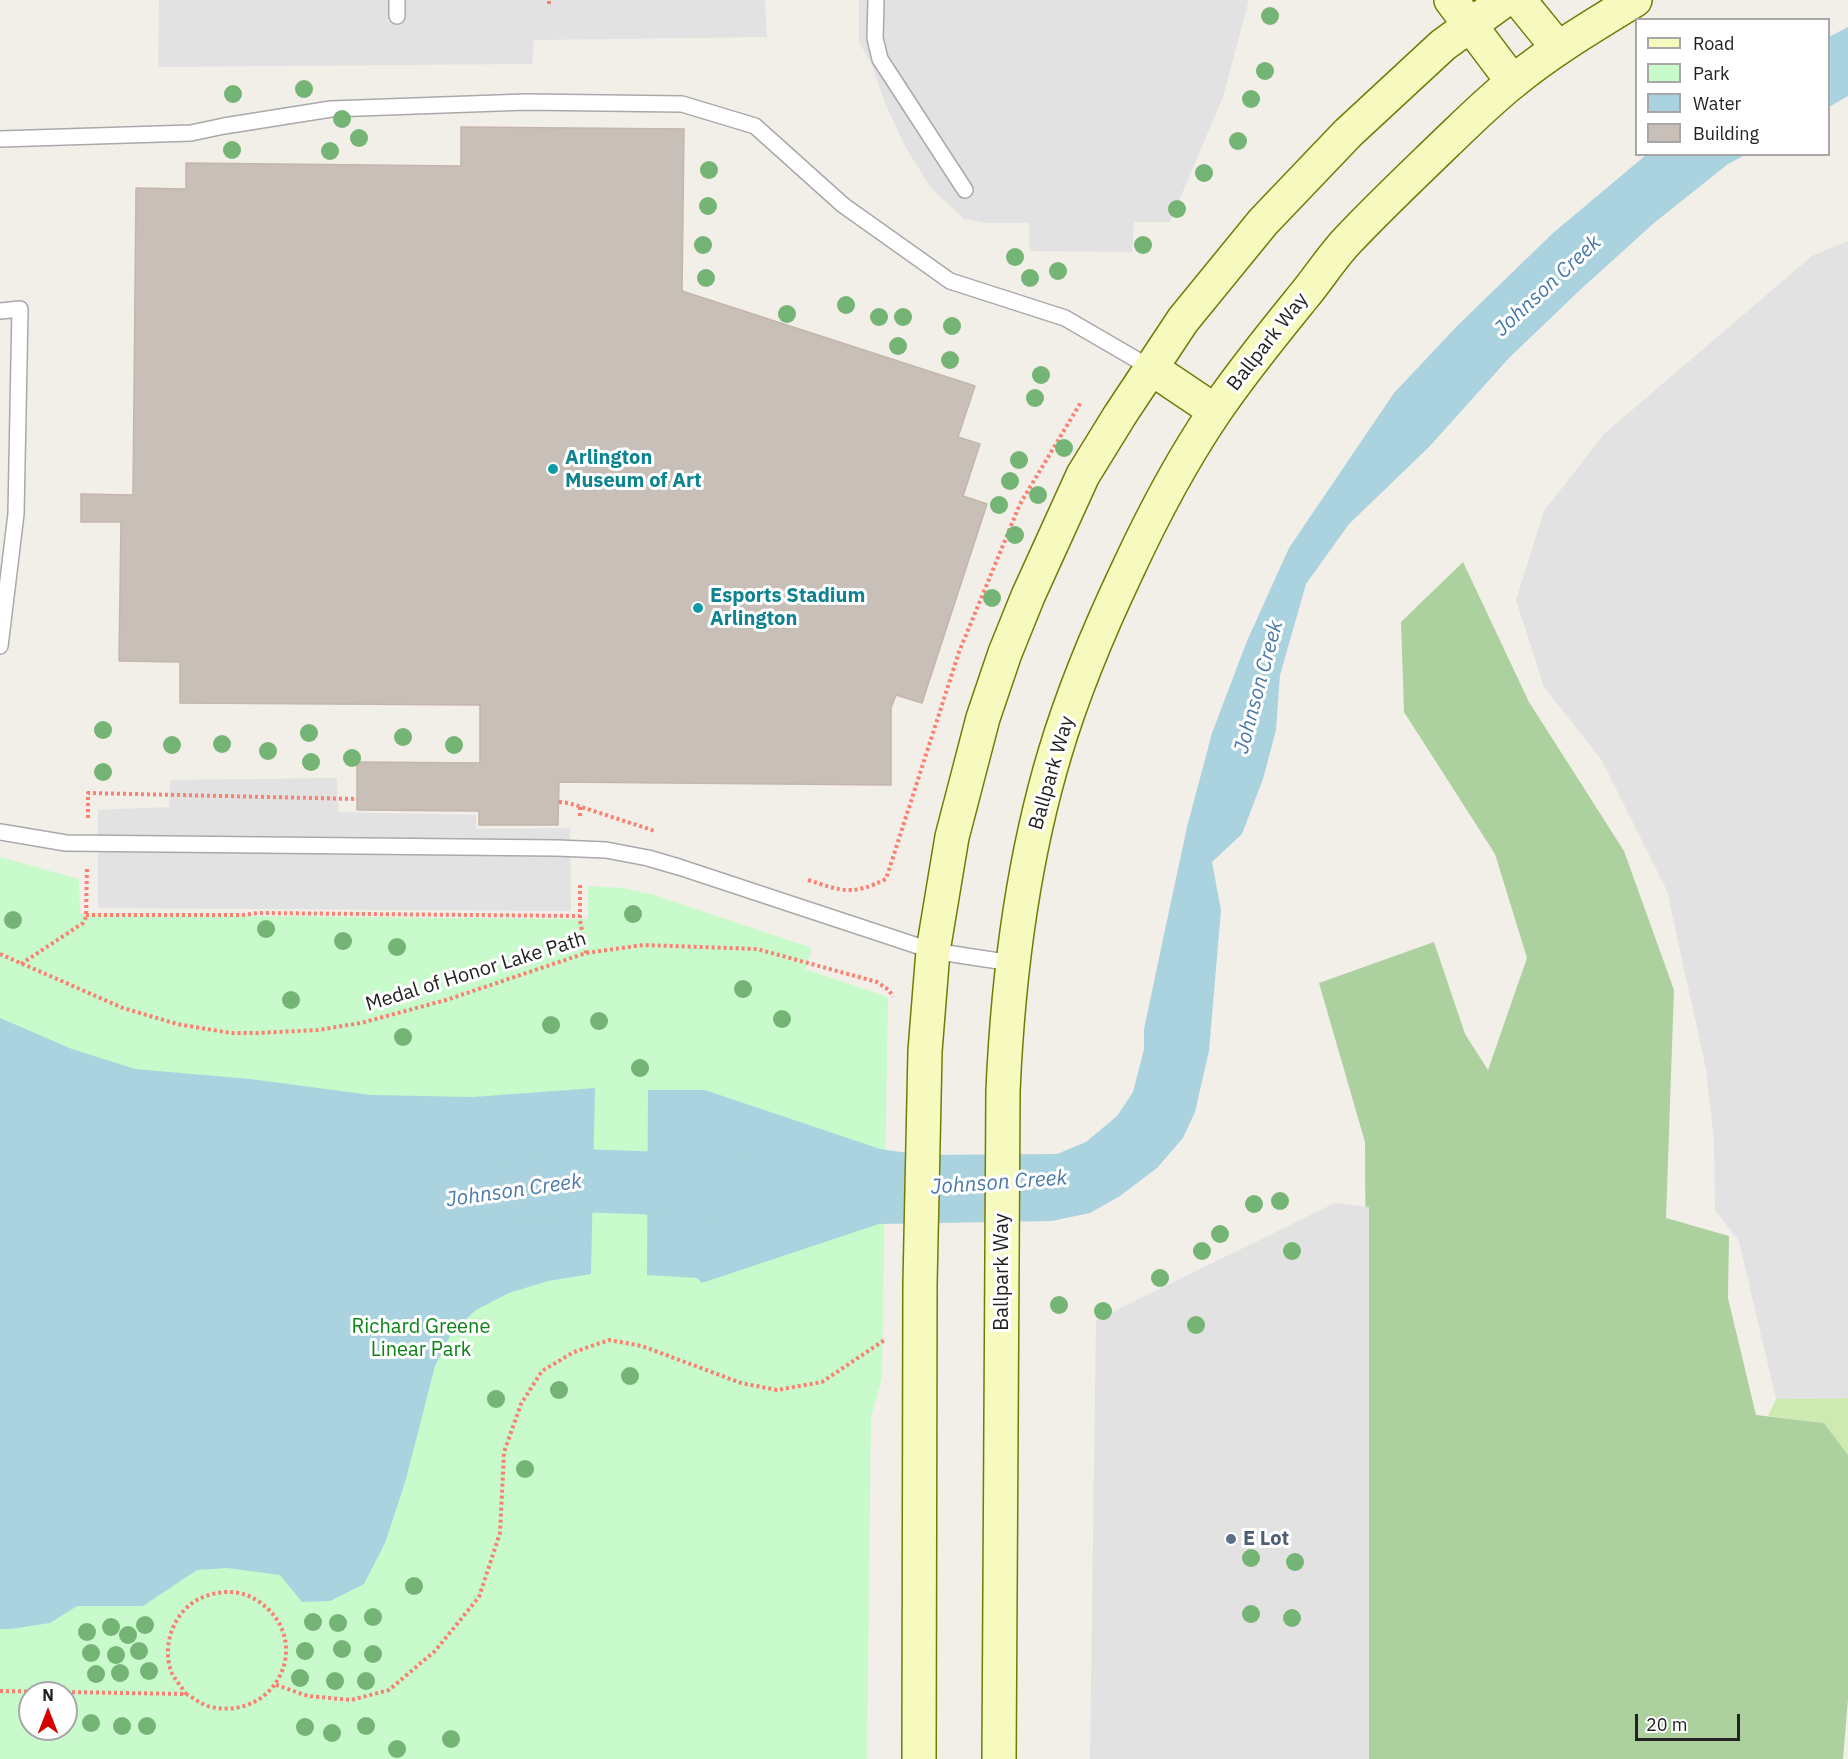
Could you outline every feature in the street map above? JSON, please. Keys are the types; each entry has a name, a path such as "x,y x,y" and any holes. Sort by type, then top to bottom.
{"main road":[{"path":"1451,0 1513,82"},
{"path":"919,1759 920,1284 926,1039 933,951 954,826 983,718 1005,653 1053,538 1083,475 1183,320 1293,188 1348,133 1443,45 1505,0"},
{"path":"1519,0 1558,48"},
{"name":"Ballpark Way","path":"999,1759 1003,1091 1008,1003 1019,909 1040,808 1055,752 1074,696 1090,652 1168,488 1215,411 1263,346 1345,244 1396,192 1513,82 1558,48 1635,0"},
{"path":"1151,368 1215,411"}],"lane":[{"path":"397,0 397,16"},
{"path":"876,0 875,38 880,59 965,190"},
{"path":"0,139 191,133 330,109 526,102 682,104 755,126 843,205 950,281 1065,318 1151,368"},
{"path":"0,310 20,309 16,514 0,646"},
{"path":"0,832 66,843 533,847 606,850 679,867 933,951 1012,963"}],"path":[{"path":"807,880 845,891 873,886 886,879 959,652 1020,504 1081,402"},
{"path":"559,802 569,802 659,832"},
{"path":"580,807 580,816"},
{"path":"580,885 581,933 586,953"},
{"path":"86,915 271,913 580,916"},
{"name":"Medal of Honor Lake Path","path":"0,954 123,1008 177,1024 231,1033 318,1030 361,1023 457,997 586,953 643,945 758,949 877,982 889,990 893,997"},
{"path":"276,1685 308,1696 351,1700 389,1690 435,1651 479,1597 501,1533 504,1452 522,1404 542,1371 574,1352 609,1340 642,1346 741,1383 777,1390 822,1382 886,1339"},
{"path":"221,1590 248,1594 271,1610 285,1633 286,1660 276,1685 257,1702 233,1710 208,1707 186,1694 171,1671 167,1644 176,1619 196,1599 221,1590"},
{"path":"0,1691 186,1694"}],"green space":[{"path":"1463,562 1529,702 1624,851 1674,990 1666,1218 1729,1236 1728,1298 1756,1415 1824,1423 1848,1455 1848,1699 1843,1759 1368,1759 1365,1142 1319,983 1434,942 1465,1034 1488,1070 1527,958 1495,854 1404,712 1401,622"},
{"name":"Richard Greene Linear Park","path":"0,857 79,879 80,914 588,919 588,886 623,888 654,895 812,948 805,969 888,997 882,1377 871,1418 867,1759 0,1759"},
{"path":"1848,1398 1848,1455 1824,1423 1768,1416 1776,1399"}],"shaded area":[{"path":"159,0 765,0 767,37 534,40 532,64 158,67"},
{"path":"859,0 1249,0 1223,97 1170,222 1134,222 1132,252 1030,251 1029,223 988,223 964,219 931,188 906,148 885,103 871,63 859,42"},
{"path":"1848,241 1848,1398 1776,1399 1739,1241 1715,1210 1714,1140 1706,1069 1667,891 1601,759 1544,687 1516,600 1544,511 1604,434 1812,256"},
{"path":"337,778 338,812 476,815 476,829 570,828 571,911 98,908 98,810 169,807 170,780"},
{"name":"E Lot","path":"1335,1203 1369,1207 1369,1759 1090,1759 1096,1320"}],"water":[{"path":"1848,27 1848,96 1830,106 1830,36"},
{"path":"1645,156 1743,156 1728,164 1654,223 1509,358 1429,447 1349,524 1306,584 1280,675 1276,730 1263,779 1242,834 1212,862 1221,910 1209,1051 1195,1112 1183,1138 1157,1168 1120,1196 1090,1213 1052,1221 879,1224 702,1283 697,1278 647,1275 648,1090 705,1090 880,1149 922,1155 1057,1154 1086,1142 1117,1116 1133,1092 1144,1049 1144,1029 1187,827 1212,733 1247,641 1289,548 1394,393 1458,325 1553,233"},
{"path":"0,1018 72,1049 135,1069 250,1079 371,1095 473,1097 595,1088 591,1274 548,1281 509,1293 476,1310 452,1332 435,1366 406,1479 385,1543 364,1584 330,1601 302,1602 280,1575 227,1568 197,1570 143,1606 77,1606 50,1623 0,1629"}],"building":[{"name":"Arlington Museum of Art","path":"461,127 684,129 682,291 975,386 958,437 980,444 963,496 987,504 922,703 896,695 891,708 891,785 559,782 558,825 479,825 479,811 357,810 357,762 480,763 480,705 180,703 180,662 119,661 121,522 81,522 81,494 133,495 136,188 186,189 186,163 461,166"}],"waterway":[{"name":"Johnson Creek","path":"506,1193 593,1181 735,1186"}],"place":[{"name":"Arlington Museum of Art","path":"553,469"},
{"name":"Esports Stadium Arlington","path":"698,608"},
{"name":"E Lot","path":"1231,1539"}]}
